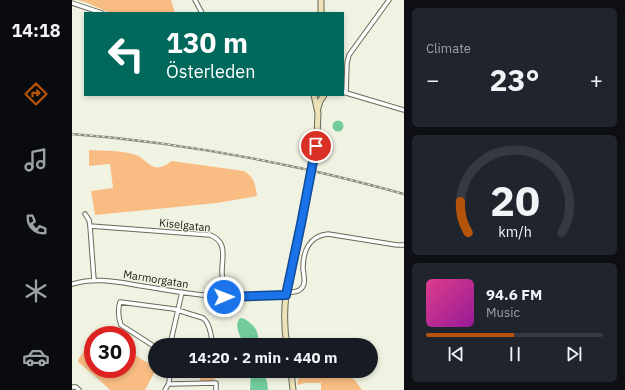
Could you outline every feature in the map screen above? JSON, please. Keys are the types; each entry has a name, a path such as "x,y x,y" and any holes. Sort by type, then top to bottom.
{"main road":[{"path":"321,0 322,12"},
{"path":"286,338 285,321 286,293 296,251 317,137 317,111 314,96"},
{"path":"317,111 319,102 323,96"},
{"path":"291,378 293,390"}],"street":[{"path":"195,0 201,12"},
{"path":"389,0 349,55 344,92 404,110"},
{"path":"72,3 99,12"},
{"path":"85,214 89,220 90,226 94,280"},
{"name":"Kiselgatan","path":"90,226 215,237 221,243 223,253 222,272 224,297"},
{"name":"Marmorgatan","path":"72,284 94,280 104,280 224,297 296,292 302,288 304,284 303,266 306,250 309,243 319,236 328,234 404,245"},
{"path":"172,338 182,292"},
{"path":"148,342 121,325 119,319 119,303 122,301 178,310 203,318 206,320 211,338"},
{"path":"165,390 169,383 169,378"},
{"path":"169,383 173,385 216,383 216,390"},
{"path":"72,387 76,387 79,390"}],"shaded area":[{"path":"77,0 171,0 175,12 108,12"},
{"path":"338,120 342,122 344,126 342,130 338,132 334,130 332,126 334,122"},
{"path":"89,150 131,153 138,156 150,165 157,167 164,166 172,161 244,171 252,179 257,196 217,203 95,215 91,191 113,188 110,164 89,166"},
{"path":"240,318 243,318 252,325 256,329 258,338 241,338 237,328"},
{"path":"84,351 84,367 78,362"},
{"path":"136,356 148,363 148,378 151,378 145,390 110,390 97,378 136,378"},
{"path":"200,378 215,378 212,381 200,382"},
{"path":"251,378 266,378 268,390 250,390"},
{"path":"298,378 349,378 354,379 362,390 321,390 321,383 305,383 297,385"}],"railway":[{"path":"72,134 159,143 246,157 329,175 404,194"}],"route":[{"path":"224,297 286,295 316,146"}]}
